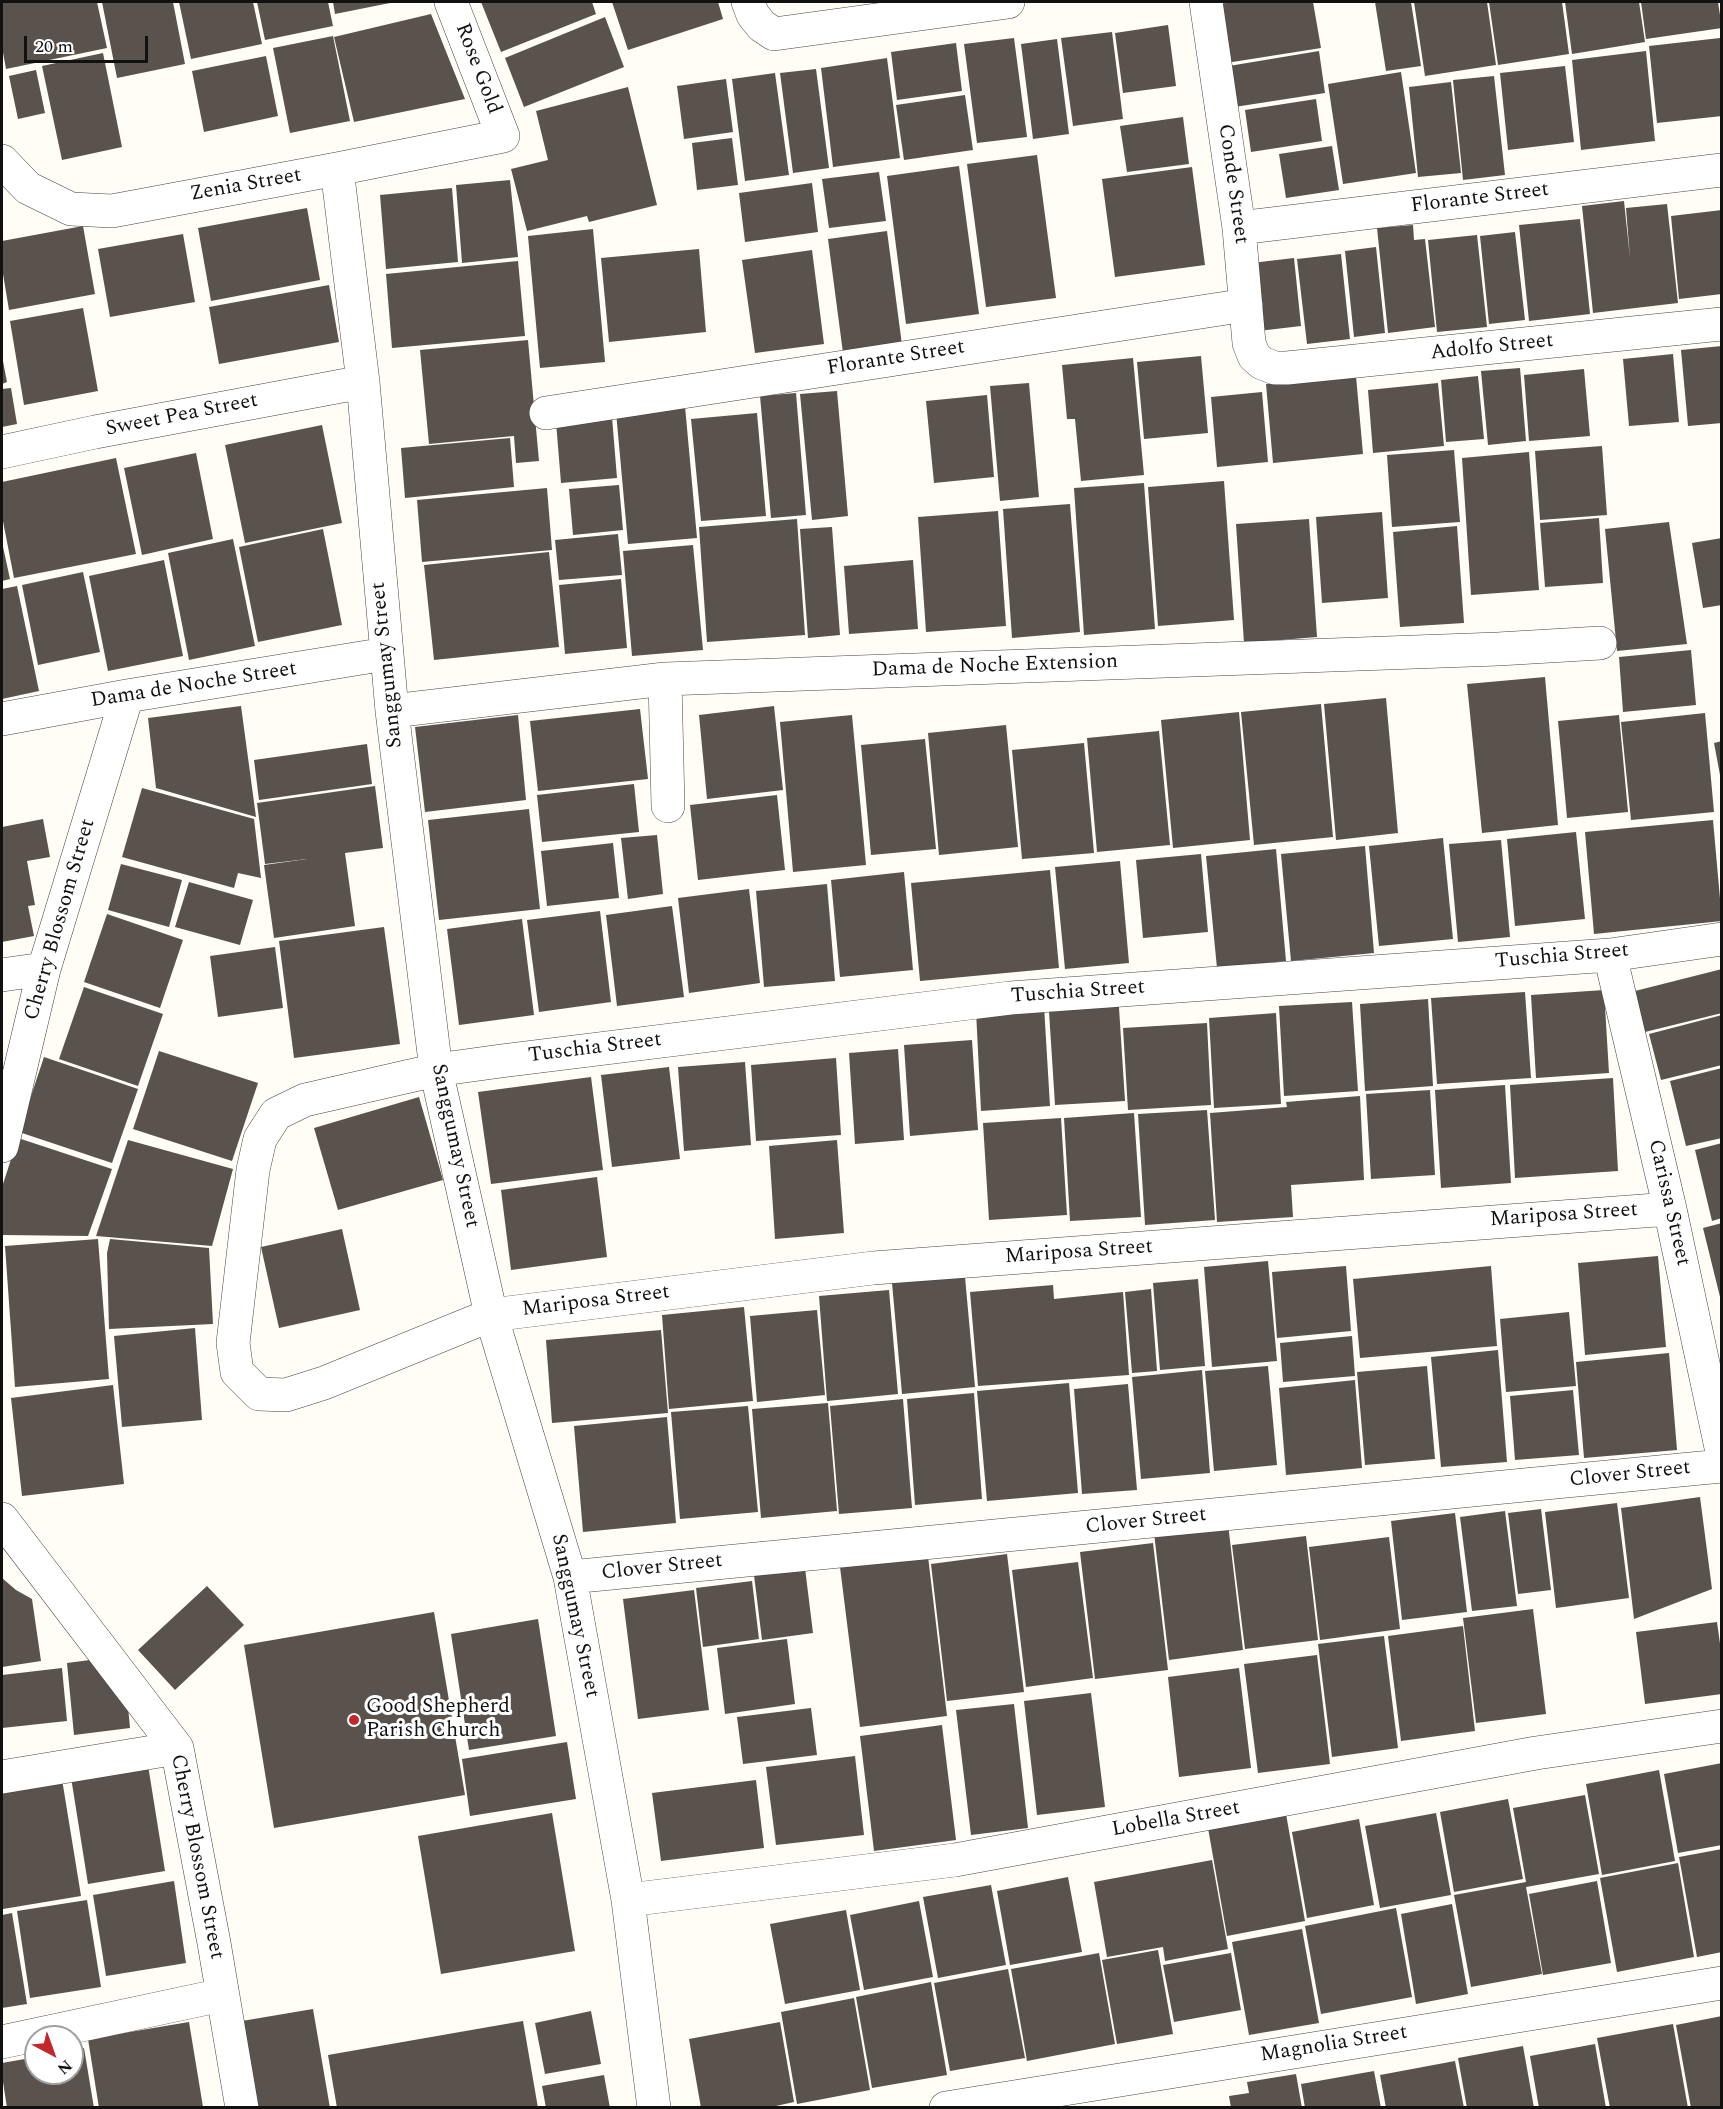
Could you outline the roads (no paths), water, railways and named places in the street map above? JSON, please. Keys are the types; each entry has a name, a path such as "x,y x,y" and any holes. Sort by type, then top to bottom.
{"street":[{"name":"Rose Gold","path":"451,2 503,136"},
{"path":"748,2 753,15 762,26 774,34 1008,2"},
{"name":"Conde Street","path":"1206,2 1239,228 1249,343 1254,356 1262,363"},
{"name":"Zenia Street","path":"2,161 28,188 71,209 112,211 503,136"},
{"name":"Sanggumay Street","path":"337,169 363,382 392,711 436,1070 491,1315 570,1577 628,1900 654,2108"},
{"name":"Florante Street","path":"1239,228 1722,170"},
{"name":"Florante Street","path":"546,413 1246,305"},
{"name":"Adolfo Street","path":"1262,363 1275,368 1287,368 1722,324"},
{"name":"Sweet Pea Street","path":"2,452 363,382"},
{"name":"Dama de Noche Extension","path":"392,711 665,679 1498,649 1600,643"},
{"name":"Dama de Noche Street","path":"2,719 127,696 386,654"},
{"path":"665,679 668,806"},
{"name":"Cherry Blossom Street","path":"2,1146 44,969 127,696"},
{"name":"Tuschia Street","path":"491,1315 324,1383 286,1395 259,1394 237,1372 233,1342 253,1170 260,1139 276,1114 304,1100 436,1070 1010,998 1610,955 1722,939"},
{"name":"Carissa Street","path":"1610,955 1670,1209 1722,1452"},
{"path":"2,975 44,969"},
{"name":"Mariposa Street","path":"491,1315 873,1268 1670,1209"},
{"name":"Clover Street","path":"570,1577 1722,1466"},
{"name":"Cherry Blossom Street","path":"2,1519 177,1748 242,2108"},
{"name":"Lobella Street","path":"628,1900 955,1860 1536,1753 1722,1725"},
{"path":"2,1777 177,1748"},
{"name":"Magnolia Street","path":"946,2108 1722,1983"},
{"path":"2,2042 222,1995"}],"place":[{"name":"Good Shepherd Parish Church","path":"354,1720"}]}
